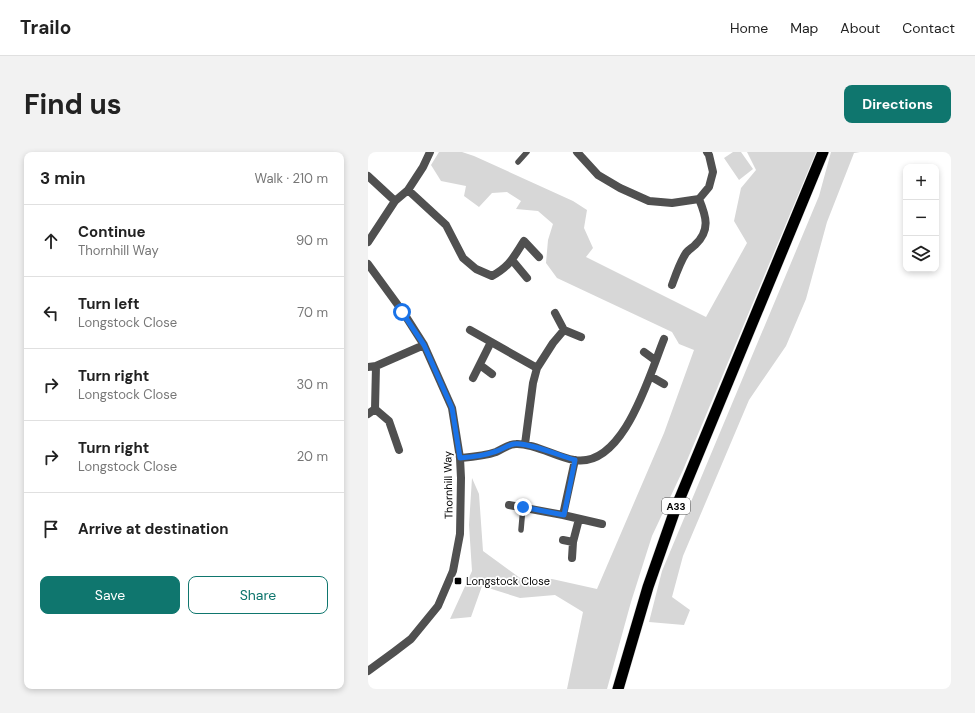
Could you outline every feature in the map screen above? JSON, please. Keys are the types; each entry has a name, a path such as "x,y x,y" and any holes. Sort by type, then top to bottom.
{"highway":[{"name":"A33","path":"618,689 648,587 674,510 823,152"}],"street":[{"path":"368,242 395,201 408,190 423,167 430,152"},
{"path":"577,152 598,175 620,188 649,201 672,203 699,198 709,187 713,172 709,155 706,152"},
{"path":"368,176 395,201"},
{"path":"408,190 446,225 463,258 476,269 492,276 503,269 512,260 524,241 539,257"},
{"path":"672,285 684,256 688,250 696,244 706,225 706,216 699,198"},
{"path":"512,260 527,278"},
{"name":"Thornhill Way","path":"368,264 424,345 452,408 460,458 460,534 453,571 438,606 411,639 368,671"},
{"path":"555,313 564,330 581,337"},
{"path":"470,330 537,368"},
{"path":"525,444 533,383 537,368 553,343 564,330"},
{"path":"460,458 496,452 507,445 525,444 575,460 595,458 606,451 617,440 631,420 664,339"},
{"path":"473,378 491,342"},
{"path":"399,450 389,420 371,411 372,367 424,345"},
{"path":"644,352 655,360"},
{"path":"480,365 492,374"},
{"path":"650,376 664,384"},
{"path":"564,515 575,460"},
{"path":"509,505 564,515 579,520 602,524"},
{"path":"572,558 573,542 579,520"},
{"path":"563,540 573,542"}],"lane":[{"path":"518,162 526,152"},
{"path":"521,530 523,507"}],"shaded area":[{"path":"439,152 462,152 474,156 573,201 587,210 584,228 593,248 586,257 706,317 747,243 734,221 741,188 756,170 747,152 816,152 683,470 652,536 631,602 607,689 567,689 583,612 555,595 520,598 482,586 471,617 450,619 472,571 469,525 472,478 479,494 483,551 520,578 552,579 597,589 664,433 694,350 679,344 672,332 557,278 546,263 548,240 553,224 538,211 516,209 521,201 507,192 492,193 479,207 464,196 466,186 441,181 431,165"},
{"path":"733,152 741,152 753,169 739,180 724,158"},
{"path":"831,152 860,152 854,153 827,222 806,299 786,346 749,400 683,556 672,597 690,610 684,625 649,622 662,571 819,196"}],"place":[{"name":"Longstock Close","path":"458,581"}],"route":[{"path":"402,312 424,345 452,408 460,458 496,452 507,445 525,444 575,460 564,515 523,507"}]}
